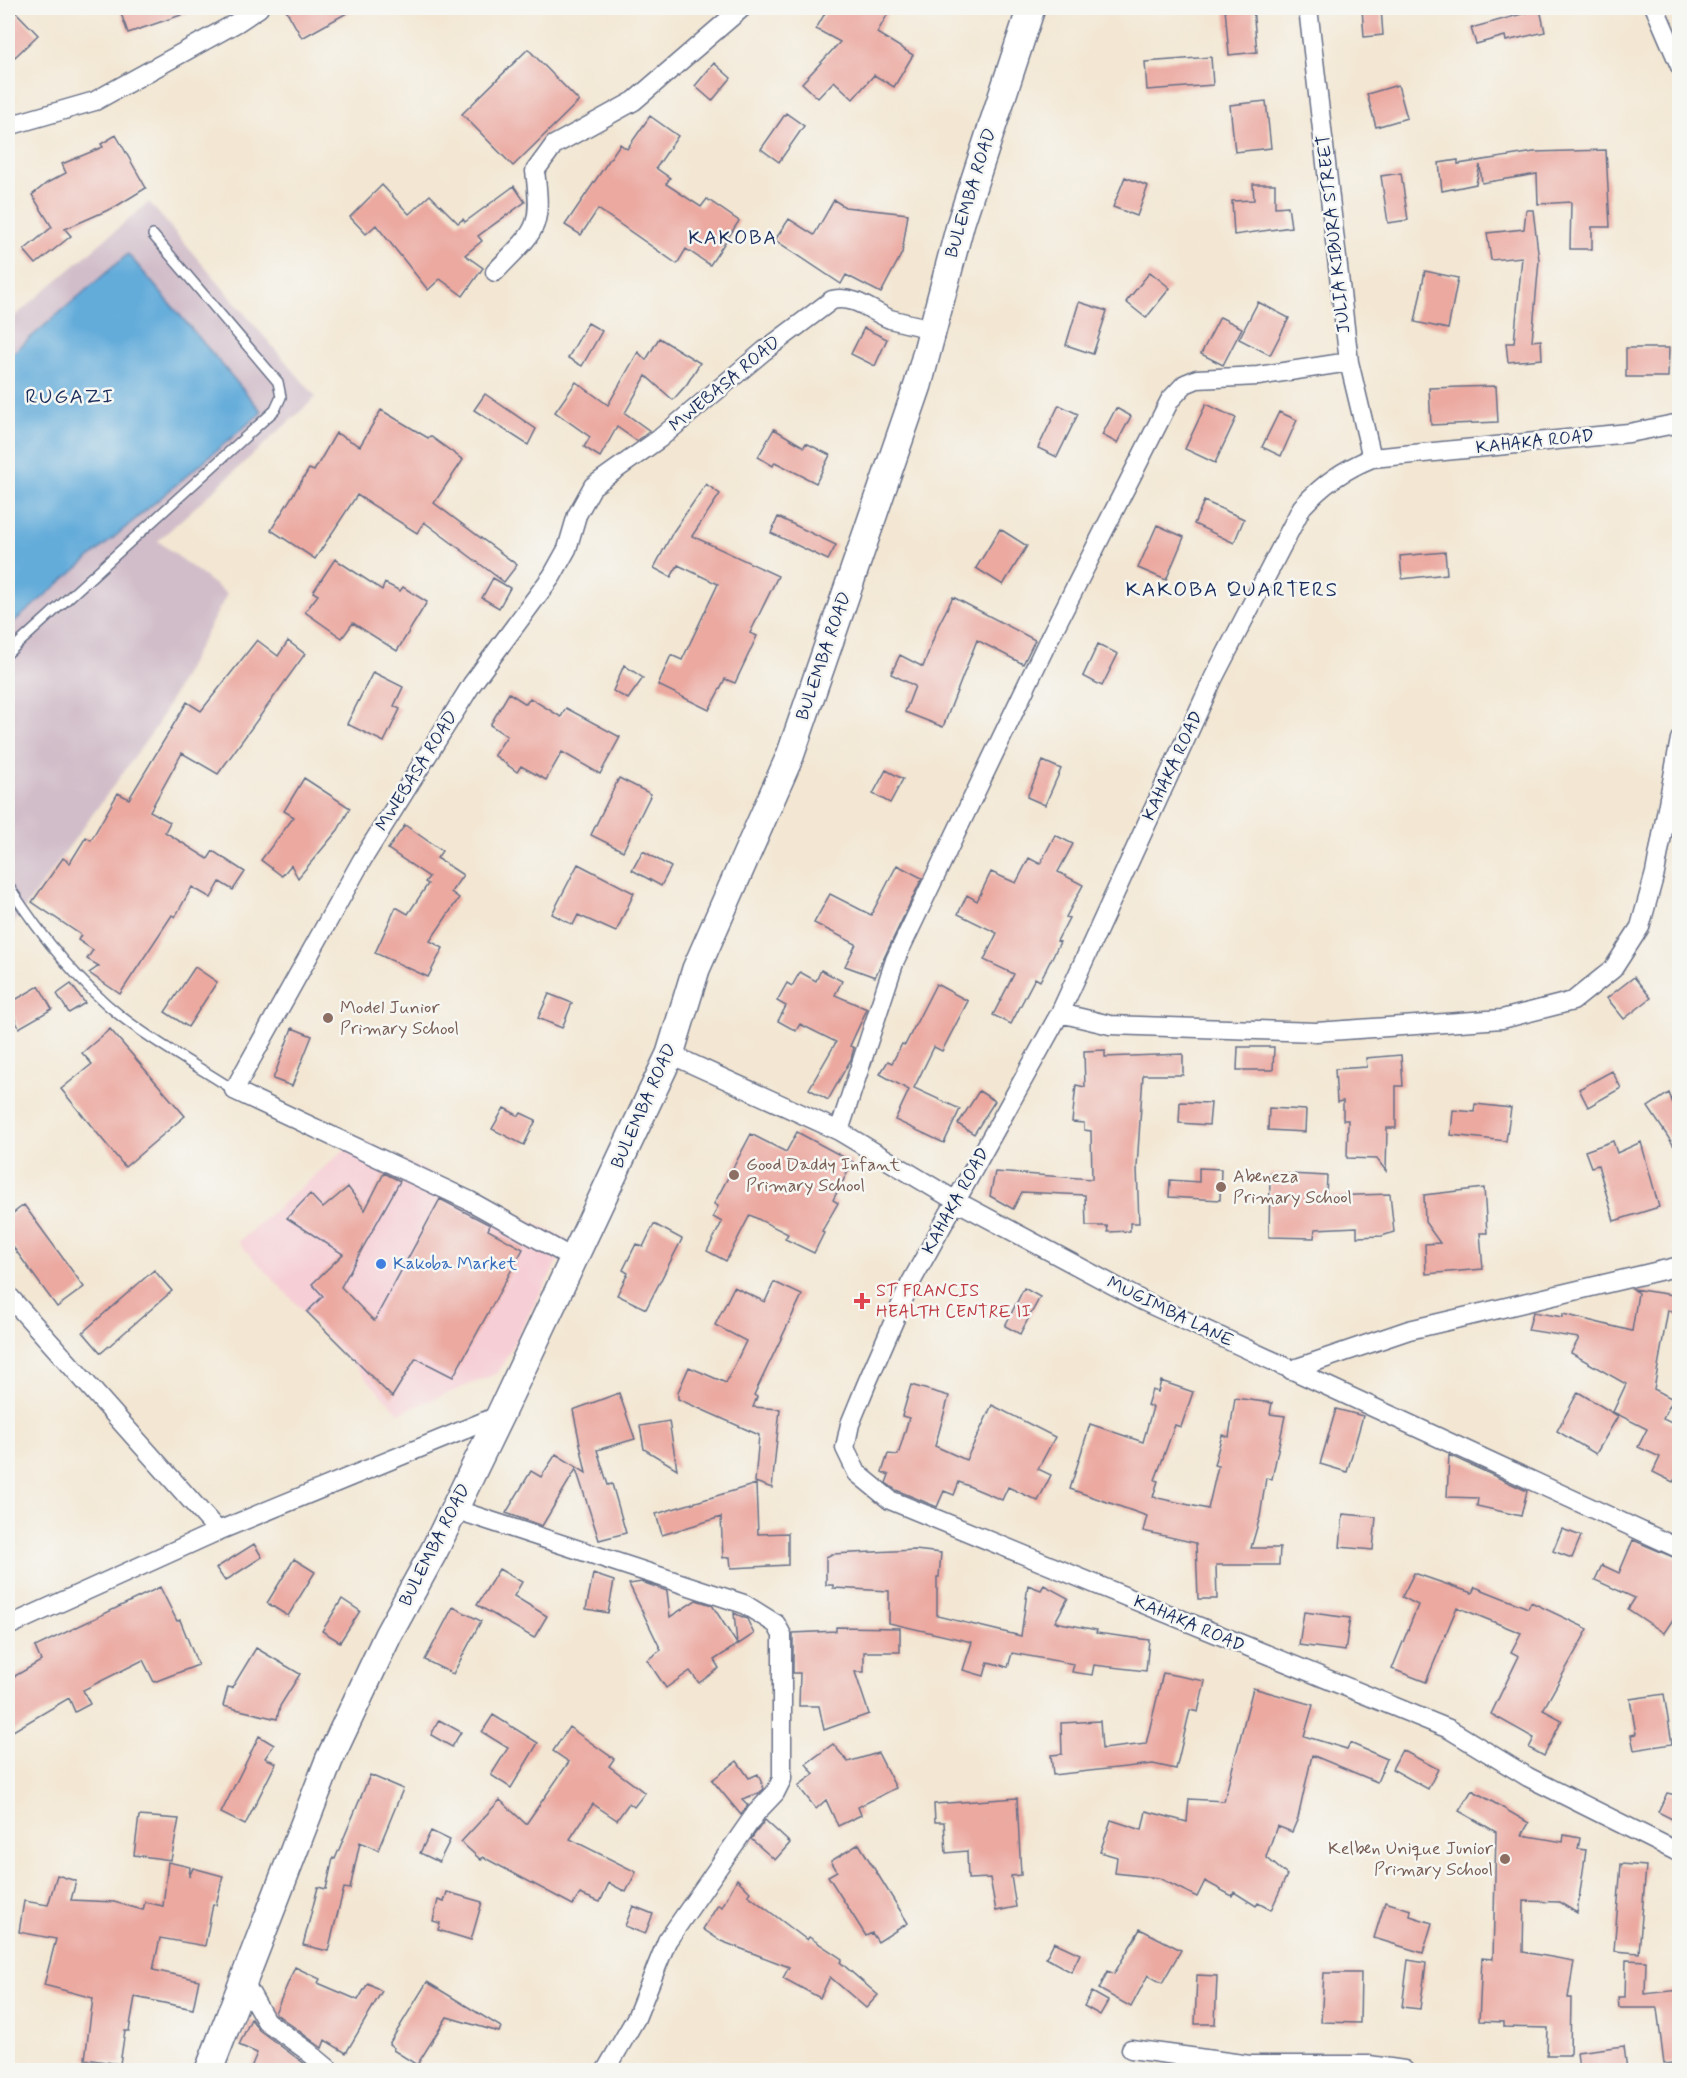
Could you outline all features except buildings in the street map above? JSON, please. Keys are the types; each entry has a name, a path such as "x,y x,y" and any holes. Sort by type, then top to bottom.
{"main road":[{"name":"BULEMBA ROAD","path":"209,2070 329,1760 388,1635 500,1415 670,1054 696,969 790,756 918,385 961,222 1031,8"}],"street":[{"path":"8,126 95,101 238,22 259,8"},
{"path":"495,272 530,235 539,218 535,171 554,145 634,100 742,8"},
{"name":"JULIA KIBURA STREET","path":"1308,8 1349,362 1372,458"},
{"path":"1655,8 1680,66"},
{"name":"MWEBASA ROAD","path":"234,1090 362,860 472,684 552,576 567,549 577,515 592,486 660,439 764,351 832,300 843,298 854,300 890,318 933,329"},
{"path":"839,1131 866,1055 895,960 1047,643 1170,400 1185,384 1197,380 1258,376 1349,362"},
{"name":"KAHAKA ROAD","path":"1680,423 1629,433 1372,458 1343,470 1320,488 1302,507 1214,677 1060,1013 910,1284 850,1424 845,1448 857,1473 890,1500 1449,1729 1528,1777 1680,1852"},
{"path":"1060,1013 1110,1025 1316,1032 1502,1018 1573,1001 1613,969 1640,927 1655,873 1680,739"},
{"name":"MUGIMBA LANE","path":"670,1054 839,1131 956,1202 1143,1302 1680,1549"},
{"path":"234,1090 470,1201 574,1259"},
{"path":"1291,1370 1409,1330 1680,1266"},
{"path":"8,1295 218,1531"},
{"path":"8,1626 218,1531 500,1415"},
{"path":"454,1509 744,1604 776,1624 782,1635 782,1779 775,1793 756,1813 667,1941 636,2018 606,2070"},
{"path":"244,1982 266,2021 306,2049 330,2070"},
{"path":"1131,2049 1250,2065 1369,2065 1404,2070"}],"lane":[{"path":"8,653 275,410 281,397 278,382 153,236"},
{"path":"8,885 42,934 85,985 123,1018 234,1090"}],"shaded area":[{"path":"149,202 316,397 158,541 227,594 156,727 8,931 8,322"},
{"path":"358,1138 569,1240 498,1373 399,1413 238,1242"}],"water":[{"path":"128,254 262,412 8,627 8,357"}],"place":[{"name":"Model Junior Primary School","path":"328,1018"},
{"name":"Good Daddy Infant Primary School","path":"734,1175"},
{"name":"Abeneza Primary School","path":"1221,1187"},
{"name":"Kakoba Market","path":"381,1264"},
{"name":"ST FRANCIS HEALTH CENTRE II","path":"862,1301"},
{"name":"Kelben Unique Junior Primary School","path":"1505,1859"}],"district":[{"name":"KAKOBA","path":"733,238"},
{"name":"RUGAZI","path":"70,397"},
{"name":"KAKOBA QUARTERS","path":"1232,590"}]}
